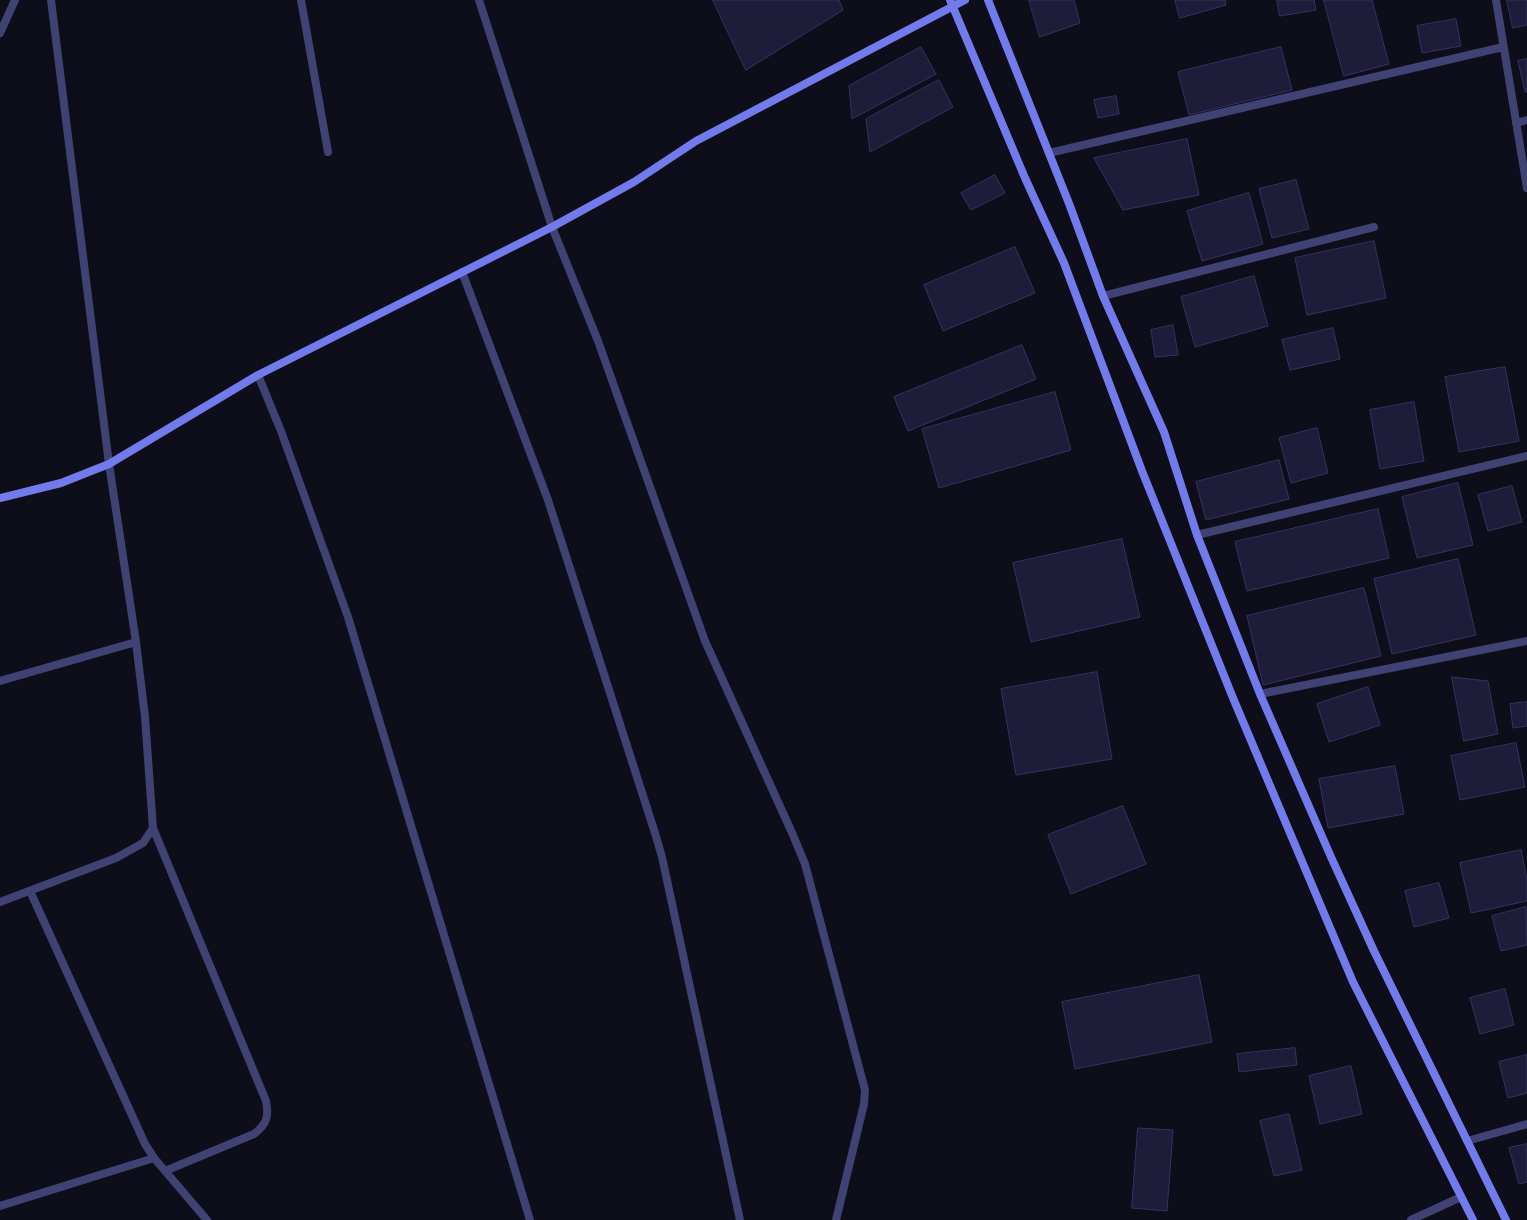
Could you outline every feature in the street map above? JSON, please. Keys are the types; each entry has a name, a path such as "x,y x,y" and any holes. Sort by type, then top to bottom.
{"main road":[{"path":"0,498 61,484 109,464 258,375 552,227 634,182 696,141 952,3 965,0"},
{"path":"988,0 1049,153 1103,296 1164,432 1197,535 1260,694 1374,951 1506,1220"},
{"path":"952,3 1025,178 1064,262 1142,471 1232,698 1353,982 1473,1220"}],"street":[{"path":"0,33 15,0"},
{"path":"52,0 109,464 136,642 145,717 153,828 266,1101 268,1112 263,1127 254,1134 165,1171"},
{"path":"301,0 328,152"},
{"path":"479,0 552,227 598,341 705,641 794,835 805,864 865,1090 864,1104 836,1220"},
{"path":"1496,0 1527,188"},
{"path":"1049,153 1503,47"},
{"path":"1516,123 1527,120"},
{"path":"1103,296 1374,227"},
{"path":"462,272 548,500 655,833 740,1220"},
{"path":"258,375 281,431 348,617 530,1220"},
{"path":"1197,535 1527,456"},
{"path":"1260,694 1527,641"},
{"path":"0,681 136,642"},
{"path":"0,902 116,858 143,843 153,828"},
{"path":"30,891 145,1144 154,1158 207,1220"},
{"path":"1467,1141 1527,1124"},
{"path":"0,1206 154,1158"},
{"path":"1411,1220 1461,1197"}],"building":[{"path":"713,0 839,0 843,10 746,70"},
{"path":"1029,0 1074,0 1080,23 1040,37"},
{"path":"1175,0 1225,0 1226,5 1180,18"},
{"path":"1277,0 1314,0 1316,10 1280,16"},
{"path":"1324,0 1372,0 1389,64 1344,76"},
{"path":"1507,0 1527,0 1527,25 1513,28"},
{"path":"1456,19 1461,46 1422,53 1417,26"},
{"path":"921,47 936,74 852,119 849,86"},
{"path":"1281,47 1292,90 1189,115 1178,72"},
{"path":"1527,59 1527,92 1525,92 1518,61"},
{"path":"939,80 953,107 870,152 866,119"},
{"path":"1116,96 1119,114 1098,118 1094,100"},
{"path":"1187,139 1199,195 1123,210 1094,158"},
{"path":"995,175 1005,193 971,210 961,193"},
{"path":"1296,180 1309,229 1272,238 1259,189"},
{"path":"1249,193 1263,244 1202,261 1187,211"},
{"path":"1374,241 1386,298 1307,315 1295,258"},
{"path":"1015,247 1035,293 943,331 924,285"},
{"path":"1254,276 1268,326 1195,347 1181,297"},
{"path":"1173,325 1178,355 1155,357 1151,330"},
{"path":"1333,328 1340,359 1290,370 1282,340"},
{"path":"1022,345 1036,379 908,431 894,397"},
{"path":"1505,367 1519,441 1459,452 1445,377"},
{"path":"1055,392 1071,450 939,488 922,429"},
{"path":"1414,402 1424,461 1380,469 1370,410"},
{"path":"1317,428 1328,473 1291,483 1279,438"},
{"path":"1279,460 1289,499 1206,520 1196,482"},
{"path":"1458,483 1473,545 1417,558 1402,497"},
{"path":"1512,486 1522,522 1488,531 1478,495"},
{"path":"1378,509 1389,558 1247,591 1235,542"},
{"path":"1122,539 1140,617 1031,642 1013,563"},
{"path":"1458,559 1476,635 1392,654 1374,579"},
{"path":"1364,588 1381,656 1263,685 1247,616"},
{"path":"1097,672 1112,759 1016,775 1001,689"},
{"path":"1452,677 1488,681 1498,734 1464,741"},
{"path":"1368,687 1380,725 1329,742 1317,704"},
{"path":"1527,702 1527,726 1513,728 1510,704"},
{"path":"1516,743 1525,787 1460,800 1451,756"},
{"path":"1395,766 1404,814 1328,828 1319,779"},
{"path":"1123,806 1146,864 1071,894 1048,835"},
{"path":"1521,850 1527,880 1527,901 1471,913 1460,863"},
{"path":"1439,883 1449,918 1414,927 1405,891"},
{"path":"1526,907 1527,945 1501,951 1492,916"},
{"path":"1199,975 1212,1042 1075,1069 1062,1002"},
{"path":"1505,989 1514,1025 1480,1034 1470,998"},
{"path":"1295,1048 1297,1065 1239,1072 1237,1054"},
{"path":"1527,1055 1527,1093 1508,1098 1499,1062"},
{"path":"1351,1066 1362,1114 1320,1124 1309,1076"},
{"path":"1289,1114 1302,1170 1274,1176 1260,1121"},
{"path":"1138,1128 1173,1130 1167,1211 1132,1208"},
{"path":"1527,1144 1527,1182 1519,1184 1509,1148"}]}
